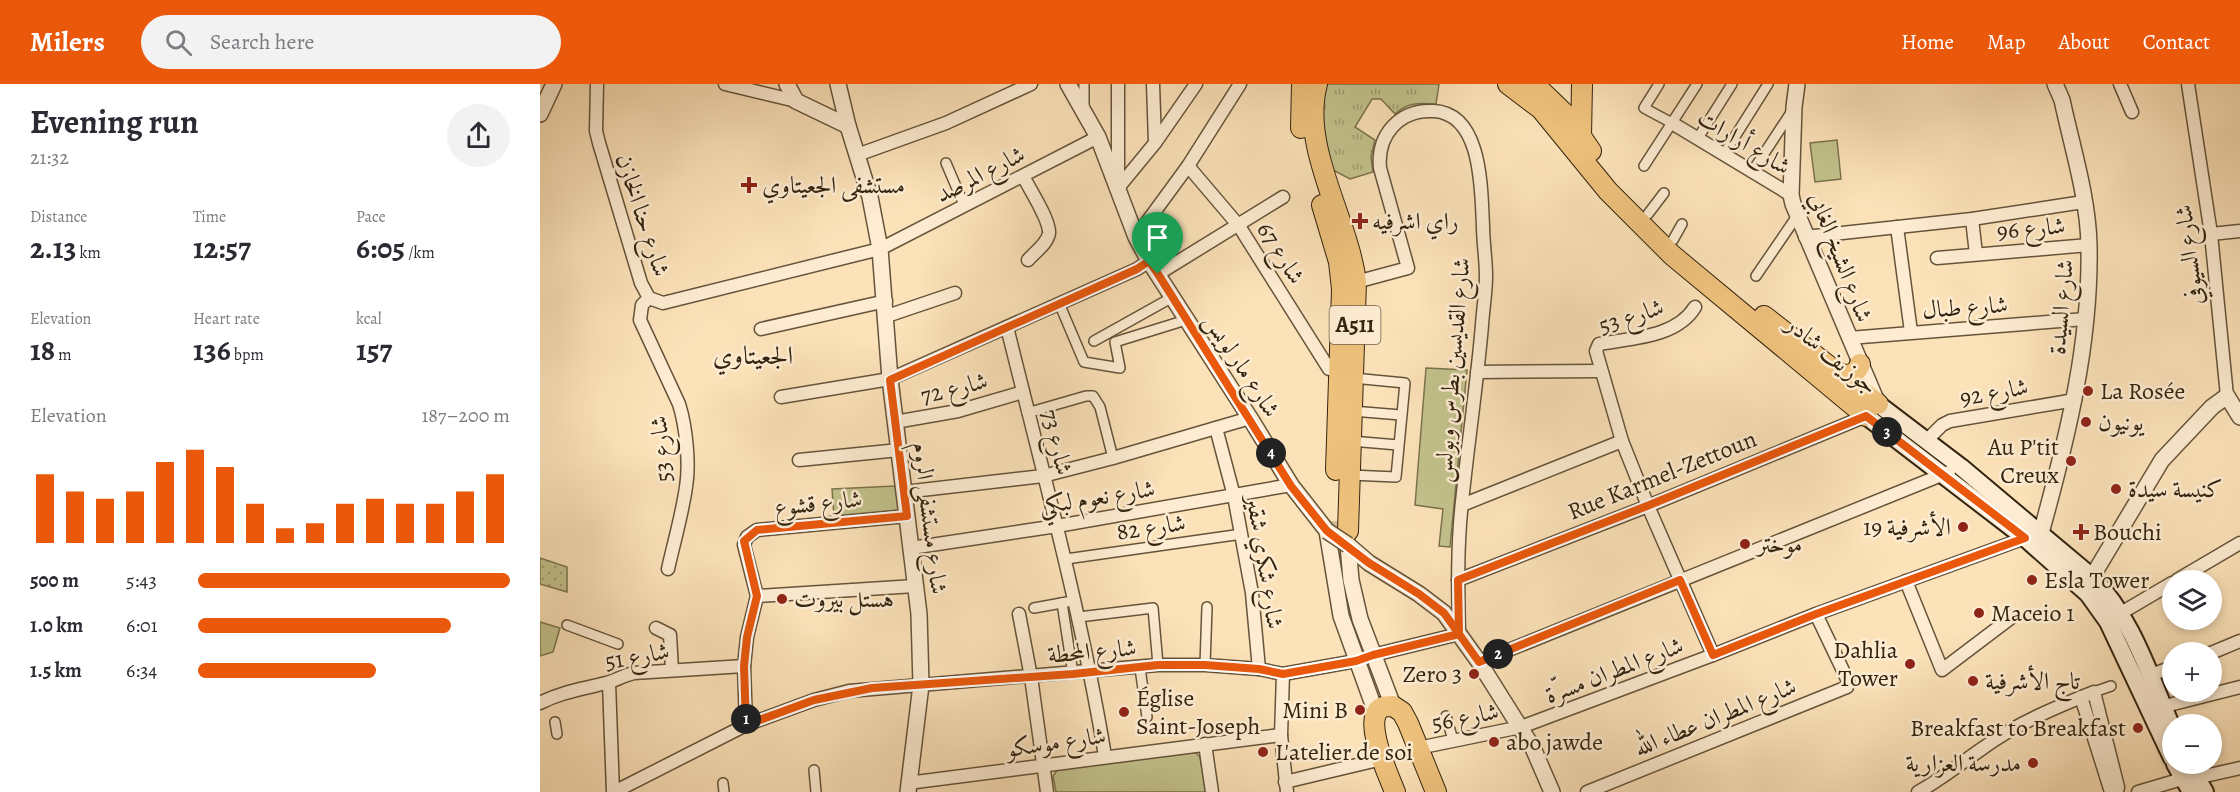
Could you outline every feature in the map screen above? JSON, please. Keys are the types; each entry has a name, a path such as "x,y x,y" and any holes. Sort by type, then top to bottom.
{"highway":[{"name":"A511","path":"1302,84 1301,133 1339,262 1342,288 1339,532"},
{"name":"A511","path":"1317,84 1313,110 1315,136 1353,260 1356,282 1350,476 1339,532"},
{"name":"جوزيف شادر","path":"1508,84 1541,109 1608,190 1672,255 1795,359 1872,410"},
{"name":"جوزيف شادر","path":"1534,84 1552,100 1612,175 1648,214 1677,232 1717,278 1840,374 1872,410"},
{"path":"1581,136 1582,84"},
{"path":"1840,374 1850,375 1857,370 1860,364"},
{"path":"1395,792 1382,759 1374,724 1386,714 1402,712 1436,792"},
{"path":"1386,714 1407,792"},
{"path":"1386,714 1422,792"}],"main road":[{"name":"جوزيف شادر","path":"1872,410 1927,440 1961,467 2033,536 2088,594 2108,622 2134,675 2162,716"},
{"name":"جوزيف شادر","path":"1872,410 1943,475 2092,577 2107,592 2121,613 2151,675 2156,709 2162,727"}],"street":[{"path":"540,114 554,84"},
{"name":"شارع حنا الخازن","path":"597,84 597,138 641,283 649,298 657,302 670,303 880,249"},
{"path":"725,84 796,101 848,126"},
{"path":"787,84 796,101"},
{"name":"شارع مستشفى الروم","path":"838,84 848,126 870,197 880,249 890,380 921,630 921,685 908,787"},
{"path":"857,155 946,123 1031,84"},
{"name":"شارع مار لويس","path":"1068,84 1098,137 1136,237 1153,268 1291,486 1369,563 1419,594 1444,613 1521,727 1552,792"},
{"path":"1084,84 1084,111"},
{"path":"1118,84 1118,188"},
{"path":"1153,84 1155,143"},
{"path":"1186,84 1187,97"},
{"path":"1118,188 1155,143 1196,84"},
{"path":"1136,237 1188,166 1240,84"},
{"name":"شارع أرارات","path":"1659,84 1644,108 1791,195"},
{"path":"1644,166 1697,84"},
{"path":"1698,138 1731,84"},
{"path":"1724,154 1768,84"},
{"name":"شارع الشيخ الغابي","path":"1797,84 1791,195 1805,237 1860,364 1872,410"},
{"name":"شارع السيدة","path":"2033,536 2066,443 2075,400 2085,319 2089,245 2084,202 2062,100 2055,84"},
{"path":"2120,84 2132,111"},
{"name":"شارع السيوفي","path":"2188,84 2211,234 2227,396 2240,417"},
{"path":"1752,172 1794,107"},
{"name":"شارع القديسين بطرس وبولس","path":"1356,282 1408,267 1380,168 1379,154 1390,130 1400,119 1417,111 1436,111 1455,118 1462,125 1470,140 1479,171 1486,277 1462,505 1458,580 1459,634"},
{"name":"شارع المرصد","path":"880,249 1098,137"},
{"path":"946,163 964,205"},
{"name":"شارع 67","path":"1188,166 1239,226 1329,369"},
{"path":"1023,176 1047,224 1049,233 1046,241 1028,260"},
{"path":"1648,214 1664,193"},
{"path":"781,397 890,380 1137,269 1153,268 1239,226 1283,197"},
{"path":"1805,237 1972,219 2084,202"},
{"path":"1756,276 1797,216"},
{"name":"شارع 96","path":"1972,219 1976,254"},
{"path":"1897,227 1911,332"},
{"path":"2211,234 2240,231"},
{"name":"شارع 96","path":"1937,258 2089,245"},
{"path":"761,329 886,309 955,293"},
{"name":"شارع 53","path":"649,298 642,305 640,320 679,404 686,452 686,489 668,569"},
{"path":"1094,341 1171,298"},
{"path":"1059,303 1084,362 1120,368 1115,342 1186,320"},
{"name":"شارع 53","path":"1601,371 1596,351 1599,345 1662,332 1686,318 1695,307"},
{"name":"شارع طبال","path":"1849,338 2085,319"},
{"name":"شارع 73","path":"1006,327 1066,559 1091,672 1106,756"},
{"path":"1477,372 1601,371 1622,441 1647,506 1713,655"},
{"path":"1350,476 1396,477 1405,382 1353,378"},
{"name":"شارع 72","path":"895,422 958,411 1023,392"},
{"path":"1028,413 1093,396 1100,406 1113,458"},
{"path":"2088,594 2092,577 2162,460 2212,407 2227,396"},
{"name":"شارع 92","path":"1927,440 1942,425 1950,421 2075,400"},
{"name":"Rue Karmel-Zettoun","path":"1458,580 1647,506 1872,410"},
{"path":"1352,411 1401,415"},
{"path":"904,492 1043,476 1250,418"},
{"name":"شارع شكري شقير","path":"1216,428 1242,534 1252,593 1259,669"},
{"path":"1351,441 1398,445"},
{"path":"1462,505 1622,441"},
{"path":"799,460 899,450"},
{"path":"1479,662 1961,467"},
{"name":"شارع نعوم لبكي","path":"911,548 1291,486"},
{"name":"شارع قشوع","path":"746,725 744,666 747,637 757,596 744,541 757,530 907,516"},
{"path":"1339,532 1360,619 1373,655 1386,714"},
{"path":"1339,532 1341,616 1356,661 1386,714"},
{"name":"شارع 82","path":"1066,559 1242,534"},
{"name":"شارع المطران مسرّة","path":"1521,727 1816,614 2033,536"},
{"path":"2194,570 2240,543"},
{"path":"1906,581 1942,670 2012,617"},
{"path":"757,596 915,586"},
{"path":"2121,613 2162,589"},
{"path":"1034,608 1075,600"},
{"path":"1062,603 1073,674"},
{"path":"1205,665 1207,607"},
{"path":"1079,617 1153,608 1158,665"},
{"path":"1019,614 1031,677 1047,792"},
{"name":"شارع المطران عطاء الله","path":"1587,792 1847,687 1844,674 1816,614"},
{"path":"567,625 618,644"},
{"path":"656,628 670,635 672,669"},
{"name":"شارع المحطة","path":"613,792 746,725 831,695 872,688 1073,674 1158,665 1205,665 1259,669 1283,674 1356,661 1459,634"},
{"path":"2222,648 2240,641"},
{"name":"شارع 51","path":"540,703 574,690 609,683 618,677 634,673 744,666"},
{"path":"1140,668 1147,717"},
{"path":"2151,675 2162,671"},
{"path":"1283,674 1281,735 1286,787 1382,759"},
{"path":"609,683 613,792"},
{"path":"1918,792 1945,777 2005,734 2111,686"},
{"path":"2156,709 2240,687"},
{"path":"2094,692 2118,787 2117,792"},
{"path":"2081,698 2111,792"},
{"path":"1446,716 1453,740"},
{"path":"555,722 557,734"},
{"name":"شارع 56","path":"1418,748 1521,727"},
{"name":"شارع موسكو","path":"908,787 1106,756 1281,735"},
{"path":"1204,744 1212,792"},
{"path":"2138,792 2189,778 2240,768"},
{"path":"814,770 816,792"}],"green space":[{"path":"1326,84 1439,84 1436,104 1414,104 1404,107 1395,114 1381,99 1372,99 1355,127 1375,140 1371,157 1373,172 1350,179 1333,170 1323,117"},
{"path":"1837,140 1841,179 1815,182 1810,143"},
{"path":"1426,368 1467,370 1450,547 1439,546 1443,509 1415,505"},
{"path":"895,486 899,512 834,517 832,489"},
{"path":"540,558 567,567 567,592 540,584"},
{"path":"540,622 560,628 553,652 540,656"},
{"path":"1195,752 1200,757 1206,792 1056,792 1053,776 1058,769"}],"tunnel":[{"path":"1335,521 1338,554"}],"place":[{"name":"مستشفى الجعيتاوي","path":"749,185"},
{"name":"راي اشرفيه","path":"1360,221"},
{"name":"La Rosée","path":"2088,391"},
{"name":"يونيون","path":"2086,422"},
{"name":"Au P'tit Creux","path":"2071,461"},
{"name":"كنيسة سيدة","path":"2116,489"},
{"name":"الأشرفية 19","path":"1963,527"},
{"name":"Bouchi","path":"2081,532"},
{"name":"موختر","path":"1745,544"},
{"name":"Esla Tower","path":"2032,580"},
{"name":"هستل بيروت","path":"782,599"},
{"name":"Maceio 1","path":"1979,613"},
{"name":"Dahlia Tower","path":"1910,664"},
{"name":"Zero 3","path":"1474,674"},
{"name":"تاج الأشرفية","path":"1973,681"},
{"name":"Mini B","path":"1360,710"},
{"name":"Église Saint-Joseph","path":"1124,712"},
{"name":"Breakfast to Breakfast","path":"2138,728"},
{"name":"abo jawde","path":"1494,742"},
{"name":"L'atelier de soi","path":"1263,752"},
{"name":"مدرسة العزارية","path":"2033,763"}],"district":[{"name":"الجعيتاوي","path":"753,355"}],"route":[{"path":"1158,274 1149,261 1137,269 890,380 907,516 757,530 744,541 757,596 747,637 744,666 746,725 831,695 872,688 1073,674 1158,665 1205,665 1259,669 1283,674 1356,661 1459,634 1479,662 1680,580 1713,655 1816,614 2025,538 1866,416 1772,456 1458,580 1459,634 1444,613 1419,594 1369,563 1327,531 1291,486 1158,274"}]}
